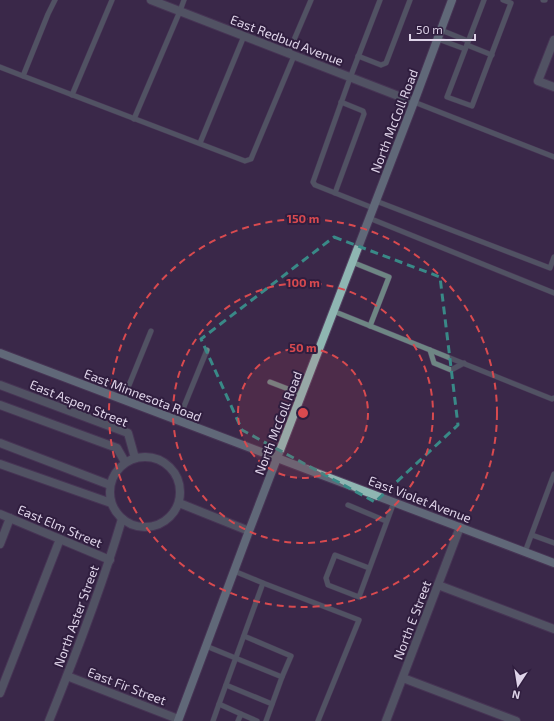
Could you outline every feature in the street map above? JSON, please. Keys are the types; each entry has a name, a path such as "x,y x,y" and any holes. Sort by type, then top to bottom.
{"main road":[{"name":"North McColl Road","path":"178,720 249,530 452,0"},
{"name":"East Minnesota Road","path":"0,353 277,458"},
{"name":"East Violet Avenue","path":"277,458 554,563"}],"street":[{"name":"East Redbud Avenue","path":"151,0 414,102"},
{"path":"554,40 538,81 554,87"},
{"name":"East Aspen Street","path":"0,385 128,433 135,458"},
{"path":"0,405 117,448 125,462"},
{"path":"0,443 110,485"},
{"path":"146,456 157,458 166,463 174,471 179,481 181,492 179,503 174,513 166,521 155,526 144,527 132,525 122,519 111,503 109,494 113,476 118,468 125,462 135,458 146,456"},
{"path":"0,464 111,503"},
{"path":"179,503 249,530"},
{"name":"East Elm Street","path":"0,514 110,560"},
{"path":"0,544 10,518"},
{"name":"North Aster Street","path":"49,721 110,560 122,519"},
{"name":"North E Street","path":"386,721 460,527"},
{"path":"0,693 60,539"},
{"path":"438,585 554,629"},
{"name":"East Fir Street","path":"67,676 178,720"},
{"path":"403,678 516,721"}],"lane":[{"path":"22,76 55,0"},
{"path":"72,95 112,0"},
{"path":"134,119 184,0"},
{"path":"0,67 245,161 251,159 311,0"},
{"path":"380,0 341,102 313,182 315,185 335,193 375,204 552,268 554,257"},
{"path":"358,56 381,65 386,63 410,0"},
{"path":"484,0 447,97 472,106 511,3 503,0"},
{"path":"441,30 467,45 492,55"},
{"path":"200,143 244,36"},
{"path":"438,39 467,45"},
{"path":"335,193 364,114 364,111 341,102"},
{"path":"414,102 554,157"},
{"path":"369,218 554,293"},
{"path":"352,262 389,277 370,326"},
{"path":"334,311 554,398"},
{"path":"123,400 151,331"},
{"path":"178,421 206,350"},
{"path":"430,350 434,363 445,368 451,370 464,363"},
{"path":"270,382 301,394"},
{"path":"525,552 554,474"},
{"path":"369,568 335,555 326,578 328,585 359,597 394,502"},
{"path":"348,505 386,521"},
{"path":"532,534 554,543"},
{"path":"234,571 358,620 318,721"},
{"path":"213,721 263,583"},
{"path":"244,636 291,656 266,721"},
{"path":"206,646 282,677"},
{"path":"226,685 272,704"},
{"path":"219,704 257,721"},
{"path":"238,721 240,714"}],"highlighted area":[{"path":"334,237 440,277 458,425 375,502 242,430 201,339"}]}
